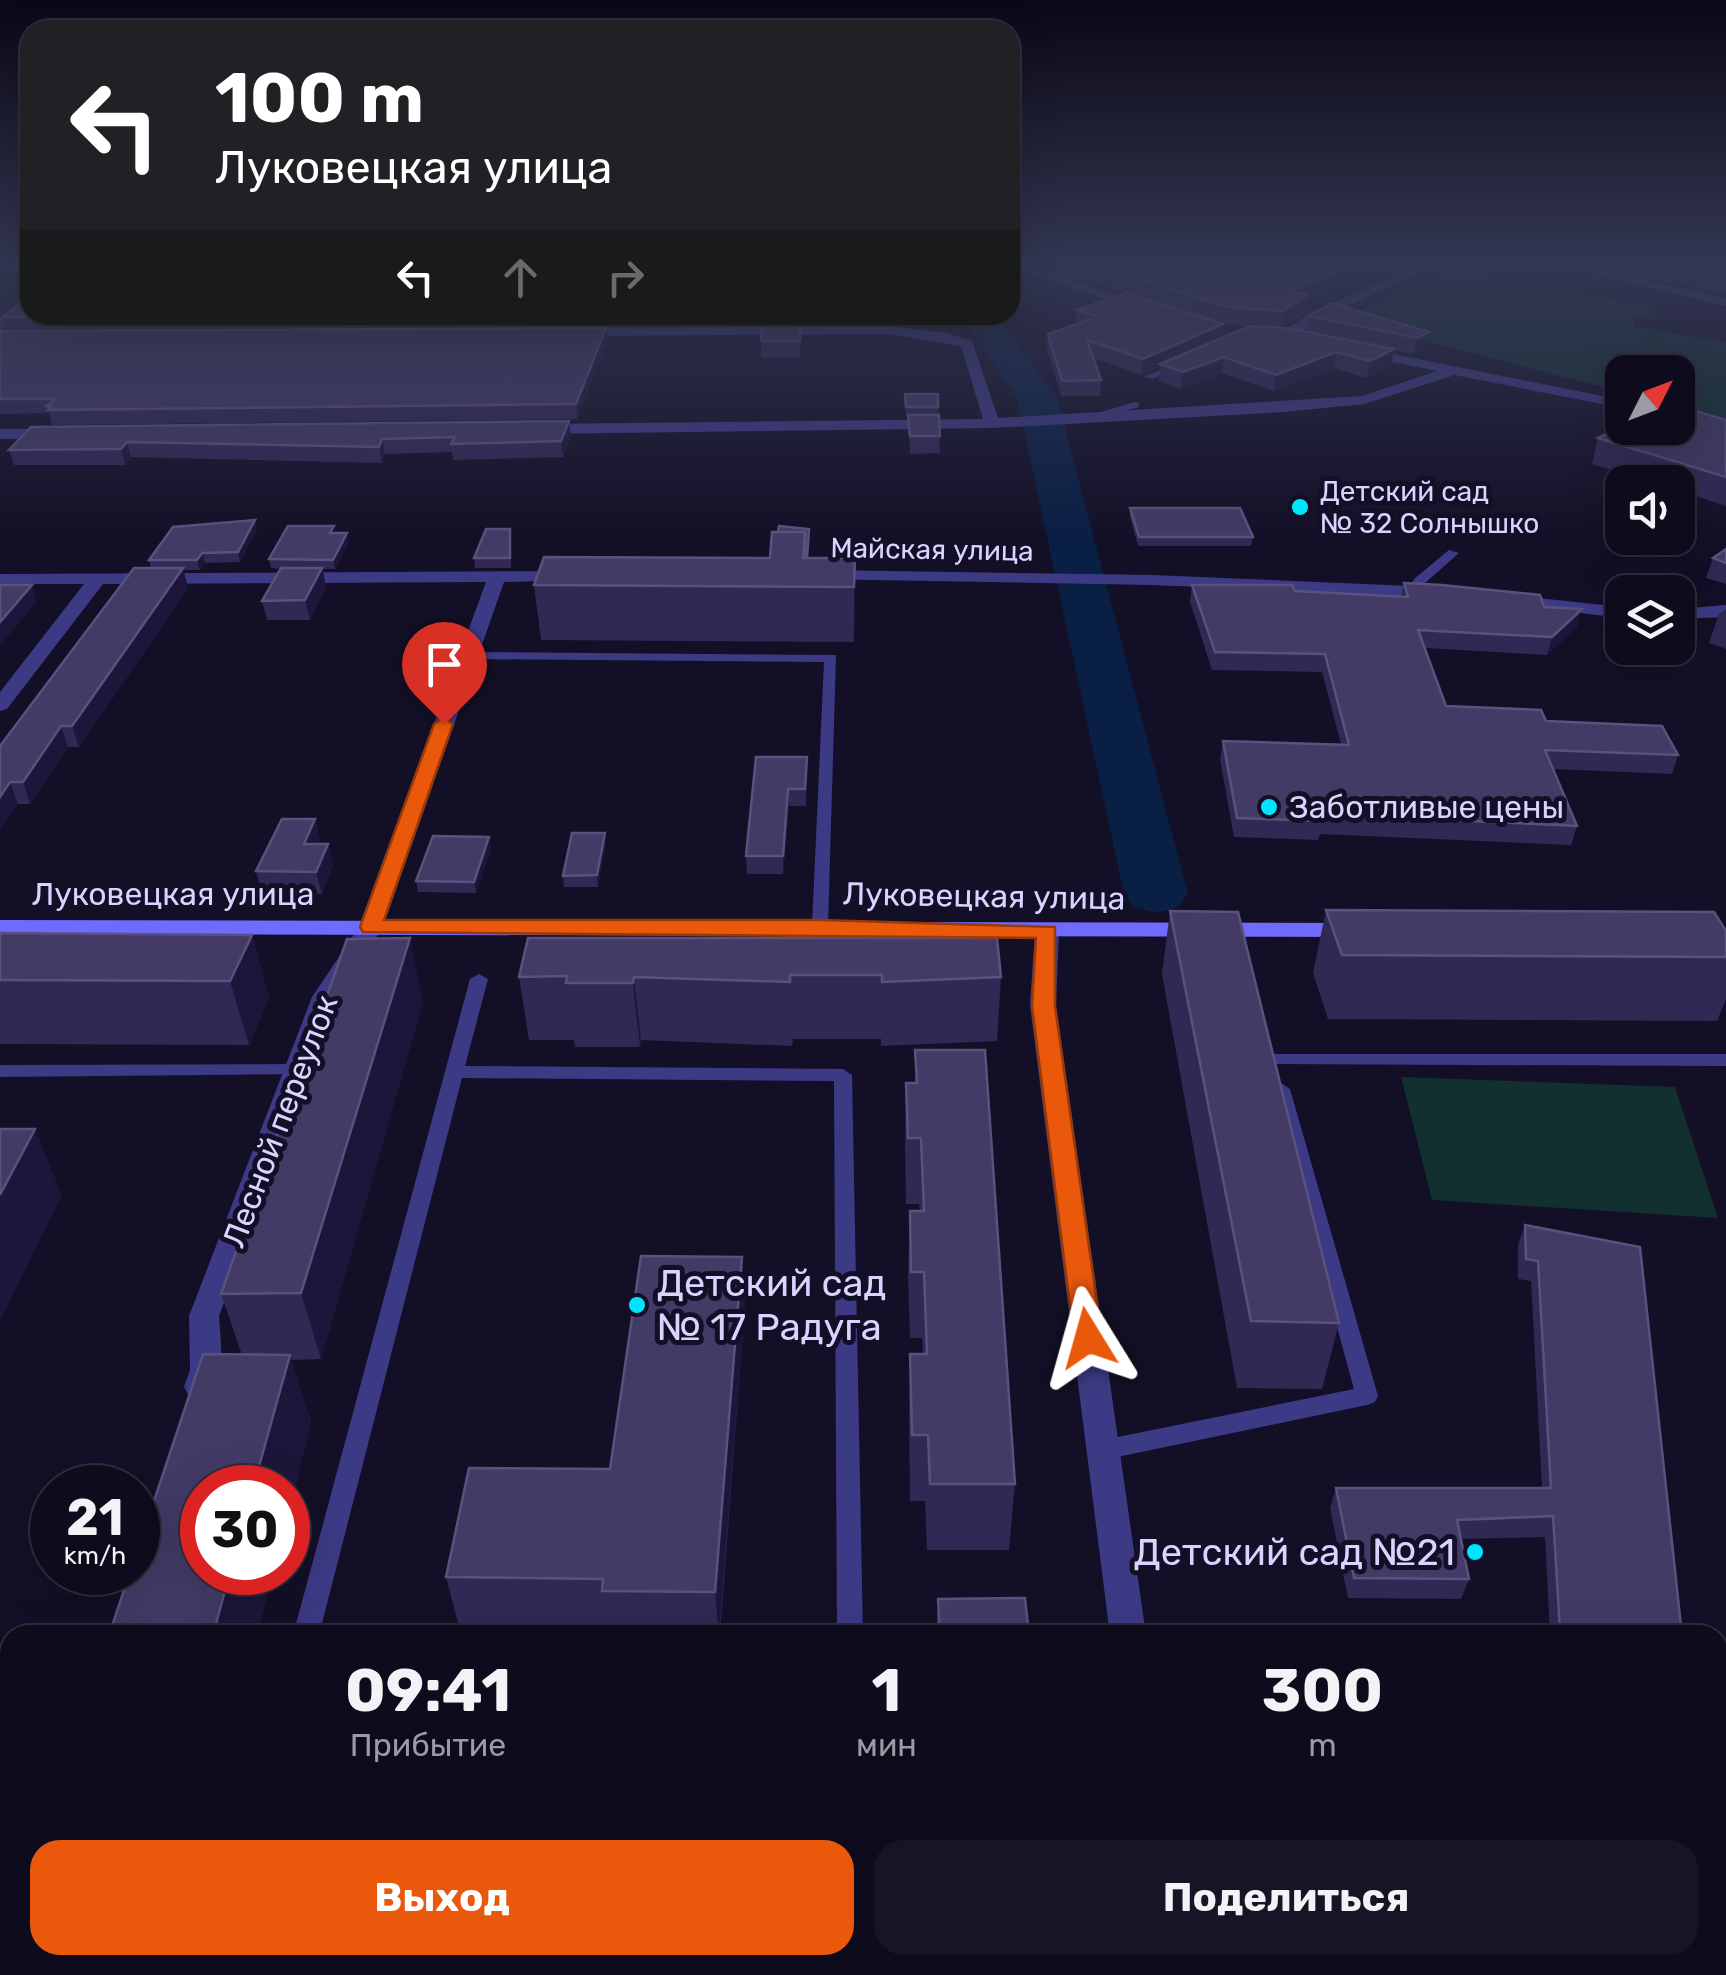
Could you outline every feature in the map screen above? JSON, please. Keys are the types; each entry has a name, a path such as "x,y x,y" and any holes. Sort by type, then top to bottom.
{"street":[{"path":"971,355 992,423"},
{"path":"1378,355 1605,401"},
{"path":"523,429 992,423 1340,404 1385,395 1455,370"},
{"path":"0,434 78,434"},
{"name":"Майская улица","path":"802,575 1153,580 1450,594"},
{"name":"Лесной переулок","path":"193,1406 206,1370 204,1316 325,997 371,927 497,576"},
{"path":"0,580 592,576"},
{"path":"0,704 98,579"},
{"path":"1486,597 1605,611"},
{"path":"1695,613 1726,610"},
{"name":"Луковецкая улица","path":"0,927 820,926 1239,939 1374,930"},
{"path":"1047,931 1044,1006 1127,1625"}],"lane":[{"path":"1149,376 1198,356"},
{"path":"1084,418 1135,404"},
{"path":"1415,590 1418,582 1453,553"},
{"path":"468,656 831,658 820,926"},
{"path":"309,1625 479,980"},
{"path":"1103,1450 1367,1396 1270,1051 1726,1060"},
{"path":"0,1071 297,1070"},
{"path":"456,1072 843,1075 850,1625"}],"green space":[{"path":"1481,355 1605,355 1605,388"},
{"path":"1695,355 1726,355 1726,419 1695,411"},
{"path":"1401,1077 1675,1087 1718,1218 1432,1200"}],"building":[{"path":"0,355 595,355 576,404 48,410 55,399 0,399"},
{"path":"1054,355 1092,355 1101,380 1062,381"},
{"path":"1181,355 1328,355 1276,375 1224,357 1183,372 1160,364"},
{"path":"1348,355 1382,355 1370,361"},
{"path":"905,394 938,394 938,407 906,407"},
{"path":"1695,411 1726,420 1726,477 1621,445 1695,445"},
{"path":"908,415 939,415 940,436 910,436"},
{"path":"569,421 561,441 451,444 455,437 382,439 379,447 127,442 121,449 9,450 31,427"},
{"path":"1130,508 1240,508 1253,537 1139,537"},
{"path":"255,520 238,552 202,553 197,560 149,560 173,527"},
{"path":"288,526 334,526 330,533 347,533 333,560 269,559"},
{"path":"779,526 809,529 807,558 805,532 778,532"},
{"path":"486,529 510,529 510,558 474,558"},
{"path":"772,532 805,532 803,558 855,558 854,587 534,585 544,557 770,558"},
{"path":"1726,549 1726,563 1713,558"},
{"path":"134,568 183,568 72,726 61,726 23,782 10,782 0,797 0,746"},
{"path":"281,568 322,568 305,600 262,601"},
{"path":"1404,583 1540,595 1544,607 1582,609 1552,637 1418,630 1446,706 1541,710 1546,721 1662,726 1678,755 1545,750 1577,826 1320,814 1322,821 1237,818 1223,741 1349,745 1325,654 1215,652 1192,585 1292,585 1295,591 1408,597"},
{"path":"0,585 32,585 0,622"},
{"path":"756,757 807,757 805,789 788,789 783,856 746,856"},
{"path":"282,819 315,819 304,844 328,844 316,872 256,871"},
{"path":"572,833 605,833 597,875 563,876"},
{"path":"433,836 489,837 474,882 416,881"},
{"path":"1326,910 1714,912 1726,931 1726,957 1342,955"},
{"path":"1170,911 1238,912 1339,1323 1251,1321"},
{"path":"0,933 252,935 230,981 0,980"},
{"path":"410,938 301,1293 221,1294 347,939"},
{"path":"528,938 997,938 1001,977 882,982 882,975 790,975 790,982 634,977 633,983 566,983 567,976 519,977"},
{"path":"915,1050 985,1050 1015,1484 930,1484 928,1435 912,1435 910,1354 927,1354 924,1272 911,1272 910,1211 924,1211 921,1138 908,1138 906,1083 917,1083"},
{"path":"0,1129 35,1129 0,1195"},
{"path":"1525,1225 1640,1247 1681,1625 1560,1625 1553,1516 1457,1520 1469,1579 1354,1578 1336,1488 1551,1488 1538,1261 1526,1259"},
{"path":"641,1256 742,1257 715,1592 602,1591 603,1579 446,1577 469,1468 610,1469"},
{"path":"203,1354 290,1355 259,1465 180,1465 180,1595 224,1595 216,1625 112,1625 122,1595 160,1595 160,1483"},
{"path":"1025,1598 1028,1625 939,1625 938,1599"}],"waterway":[{"path":"1007,355 1037,398 1156,894"}],"place":[{"name":"Детский сад № 32 Солнышко","path":"1300,507"},
{"name":"Заботливые цены","path":"1269,807"},
{"name":"Детский сад № 17 Радуга","path":"637,1305"},
{"name":"Детский сад №21","path":"1475,1552"}],"route":[{"path":"444,724 371,927 820,926 1047,931 1044,1006 1088,1338"}]}
